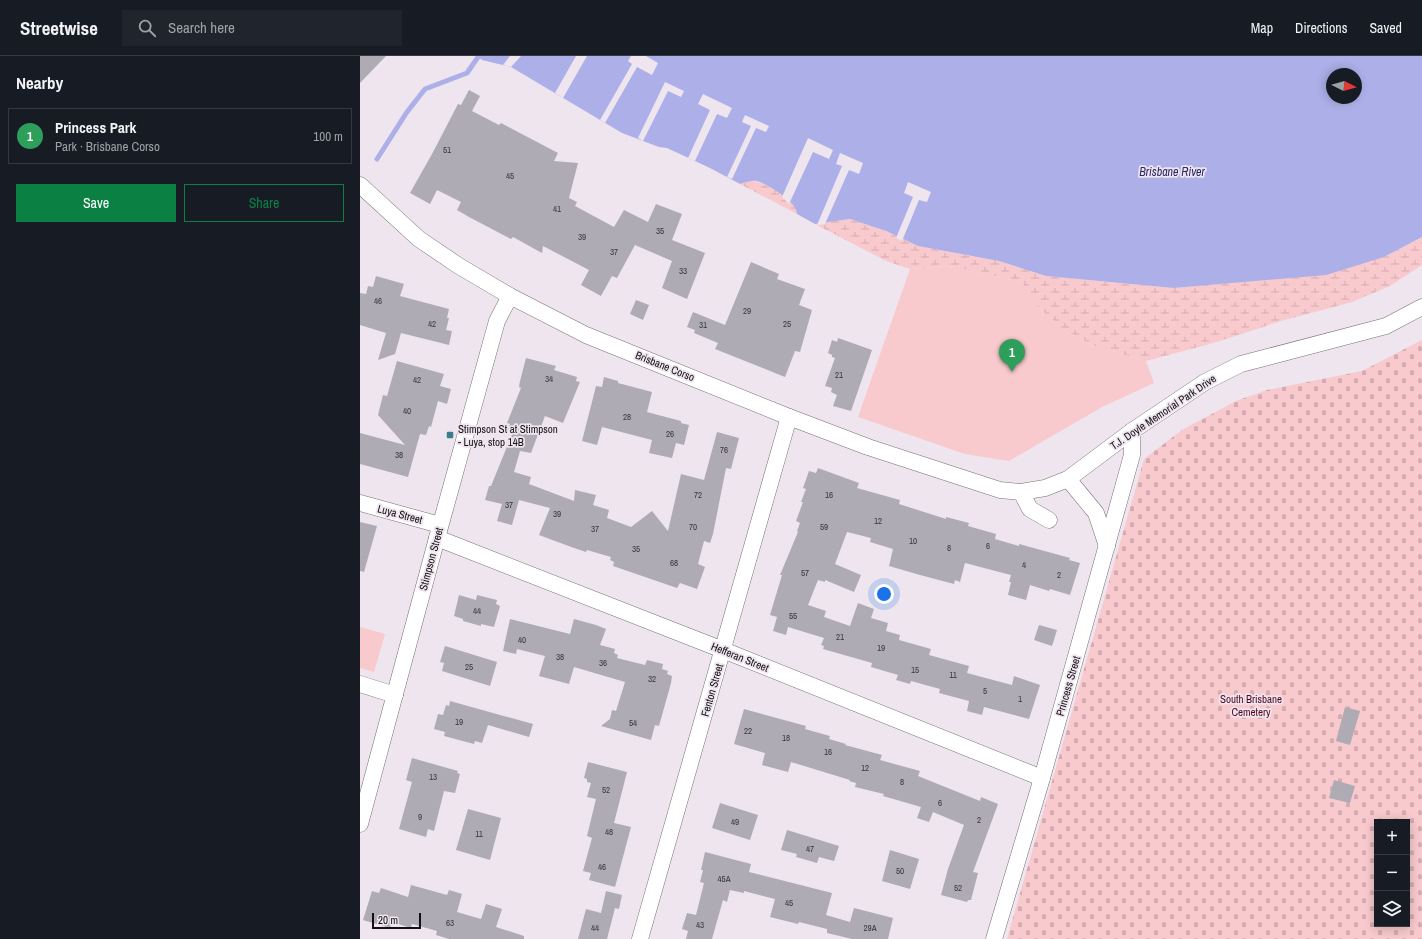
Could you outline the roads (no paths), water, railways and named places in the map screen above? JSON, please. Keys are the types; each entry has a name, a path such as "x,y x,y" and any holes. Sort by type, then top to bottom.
{"street":[{"name":"Brisbane Corso","path":"360,185 433,249 483,281 586,335 789,417 868,447 1000,490"},
{"name":"Stimpson Street","path":"360,824 438,531 497,321 510,296"},
{"name":"T.J. Doyle Memorial Park Drive","path":"1000,490 1022,492 1045,488 1068,479 1132,431 1205,382 1241,364 1386,326 1422,307"},
{"name":"Fenton Street","path":"640,939 789,417"},
{"name":"Princess Street","path":"994,939 1042,778 1132,455 1132,431"},
{"path":"1068,479 1096,513 1107,546"},
{"path":"1022,492 1030,509 1049,520"},
{"name":"Luya Street","path":"360,503 438,531"},
{"name":"Hefferan Street","path":"438,531 723,650 1042,778"},
{"path":"360,684 395,695"}],"water":[{"name":"Brisbane River","path":"477,56 1422,56 1422,237 1384,257 1326,275 1174,288 1046,276 999,261 918,246 886,231 850,219 815,224 797,214 795,207 771,187 754,181 740,184 667,148 659,147 622,133 511,67 482,60"}],"waterway":[{"path":"377,159 407,112 425,89 467,73 478,57"}],"place":[{"name":"Princess Park","path":"1012,372"},
{"name":"Stimpson St at Stimpson - Luya, stop 14B","path":"450,435"}],"park label":[{"name":"South Brisbane Cemetery","path":"1251,705"}]}
